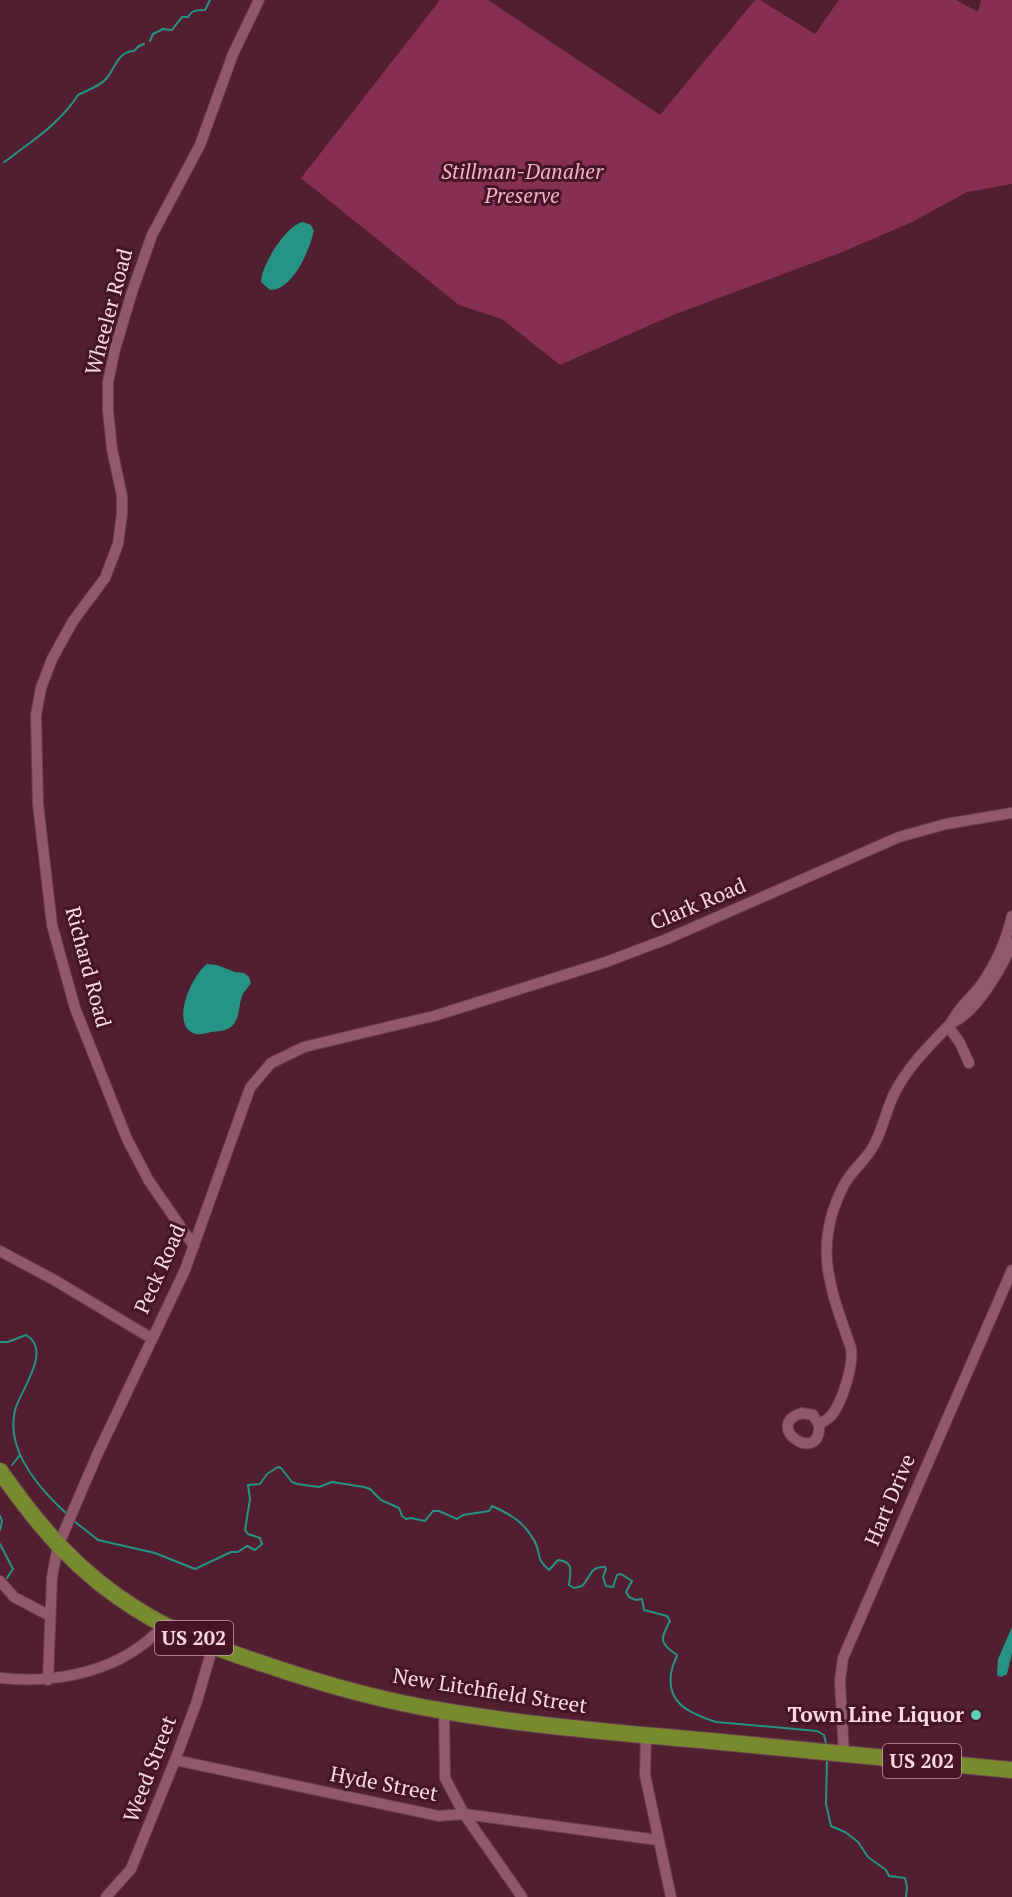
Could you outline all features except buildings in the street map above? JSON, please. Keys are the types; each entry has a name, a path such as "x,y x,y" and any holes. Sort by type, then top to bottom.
{"highway":[{"name":"New Litchfield Street","path":"0,1471 32,1516 58,1546 81,1569 114,1594 164,1625 213,1646 337,1687 444,1711 551,1726 1012,1770"}],"street":[{"name":"Wheeler Road","path":"61,642 105,578 114,558 120,534 122,496 112,449 108,396 110,368 126,313 152,235 200,145 233,54 259,0"},
{"name":"Richard Road","path":"61,642 40,688 36,715 38,804 52,925 75,1008 127,1139 149,1181 194,1246"},
{"name":"Clark Road","path":"395,1026 522,989 645,948 899,837 946,824 1012,814"},
{"path":"819,1425 831,1416 848,1379 853,1356 829,1280 826,1253 832,1215 845,1183 875,1144 887,1109 906,1072 981,985 996,961 1012,916"},
{"path":"949,1024 959,1020 986,990 1012,943"},
{"path":"949,1024 969,1063"},
{"name":"Peck Road","path":"48,1680 52,1577 58,1546 97,1455 185,1270 250,1088 271,1063 304,1047 395,1026"},
{"path":"0,1251 56,1281 151,1338"},
{"name":"Hart Drive","path":"832,1753 843,1658 1012,1270"},
{"path":"0,1581 14,1597 50,1616"},
{"path":"0,1678 27,1681 48,1680 108,1665 153,1638 164,1625"},
{"name":"Weed Street","path":"106,1897 131,1869 196,1704 213,1646"},
{"path":"444,1711 446,1778 464,1814 522,1897"},
{"path":"646,1736 645,1775 671,1897"},
{"name":"Hyde Street","path":"175,1760 439,1815 464,1814 658,1840"}],"green space":[{"name":"Stillman-Danaher Preserve","path":"440,0 488,0 660,115 755,0 760,0 815,34 839,0 956,0 978,12 981,0 1012,0 1012,184 967,192 912,222 840,253 673,315 560,365 502,319 459,305 301,178"}],"shaded area":[{"path":"303,222 311,225 314,231 304,258 286,284 270,290 261,282 265,266 282,238 289,230"},
{"path":"207,964 244,973 249,977 251,983 243,994 236,1021 231,1027 197,1034 186,1027 184,1009 190,987 201,969"},
{"path":"1012,1627 1012,1653 1007,1674 1001,1677 997,1675 998,1659"}],"waterway":[{"path":"150,41 153,34 163,29 172,30 182,17 188,17 195,11 205,10 210,0"},
{"path":"4,162 54,124 78,95 103,82 120,57 144,44"},
{"path":"0,1342 8,1342 26,1335 33,1342 36,1360 15,1410 14,1434 27,1468 42,1488 68,1515"},
{"path":"12,1465 20,1455"},
{"path":"74,1521 98,1540 155,1553 195,1569 231,1552 238,1552 247,1546 255,1550 262,1544 260,1538 248,1534 245,1530 250,1499 248,1485 260,1484 267,1474 278,1467 292,1482 297,1484 319,1487 332,1482 370,1489 381,1500 399,1508 406,1519 425,1521 433,1511 439,1511 457,1519 463,1515 489,1511 492,1506 522,1524 535,1542 541,1562 549,1570 558,1560 569,1565 569,1585 574,1588 582,1586 593,1570 605,1567 603,1577 606,1586 613,1587 617,1575 621,1574 632,1581 626,1592 629,1597 636,1600 642,1599 644,1610 667,1616 670,1621 663,1641 677,1655 670,1680 675,1698 680,1705 696,1715 716,1722 817,1731 824,1735 827,1747"},
{"path":"0,1516 2,1521 0,1530"},
{"path":"0,1544 13,1569 7,1578"},
{"path":"827,1758 826,1804 831,1826 845,1832 858,1842 868,1857 886,1870 889,1876 905,1878 906,1897"}],"place":[{"name":"Town Line Liquor","path":"976,1715"}]}
